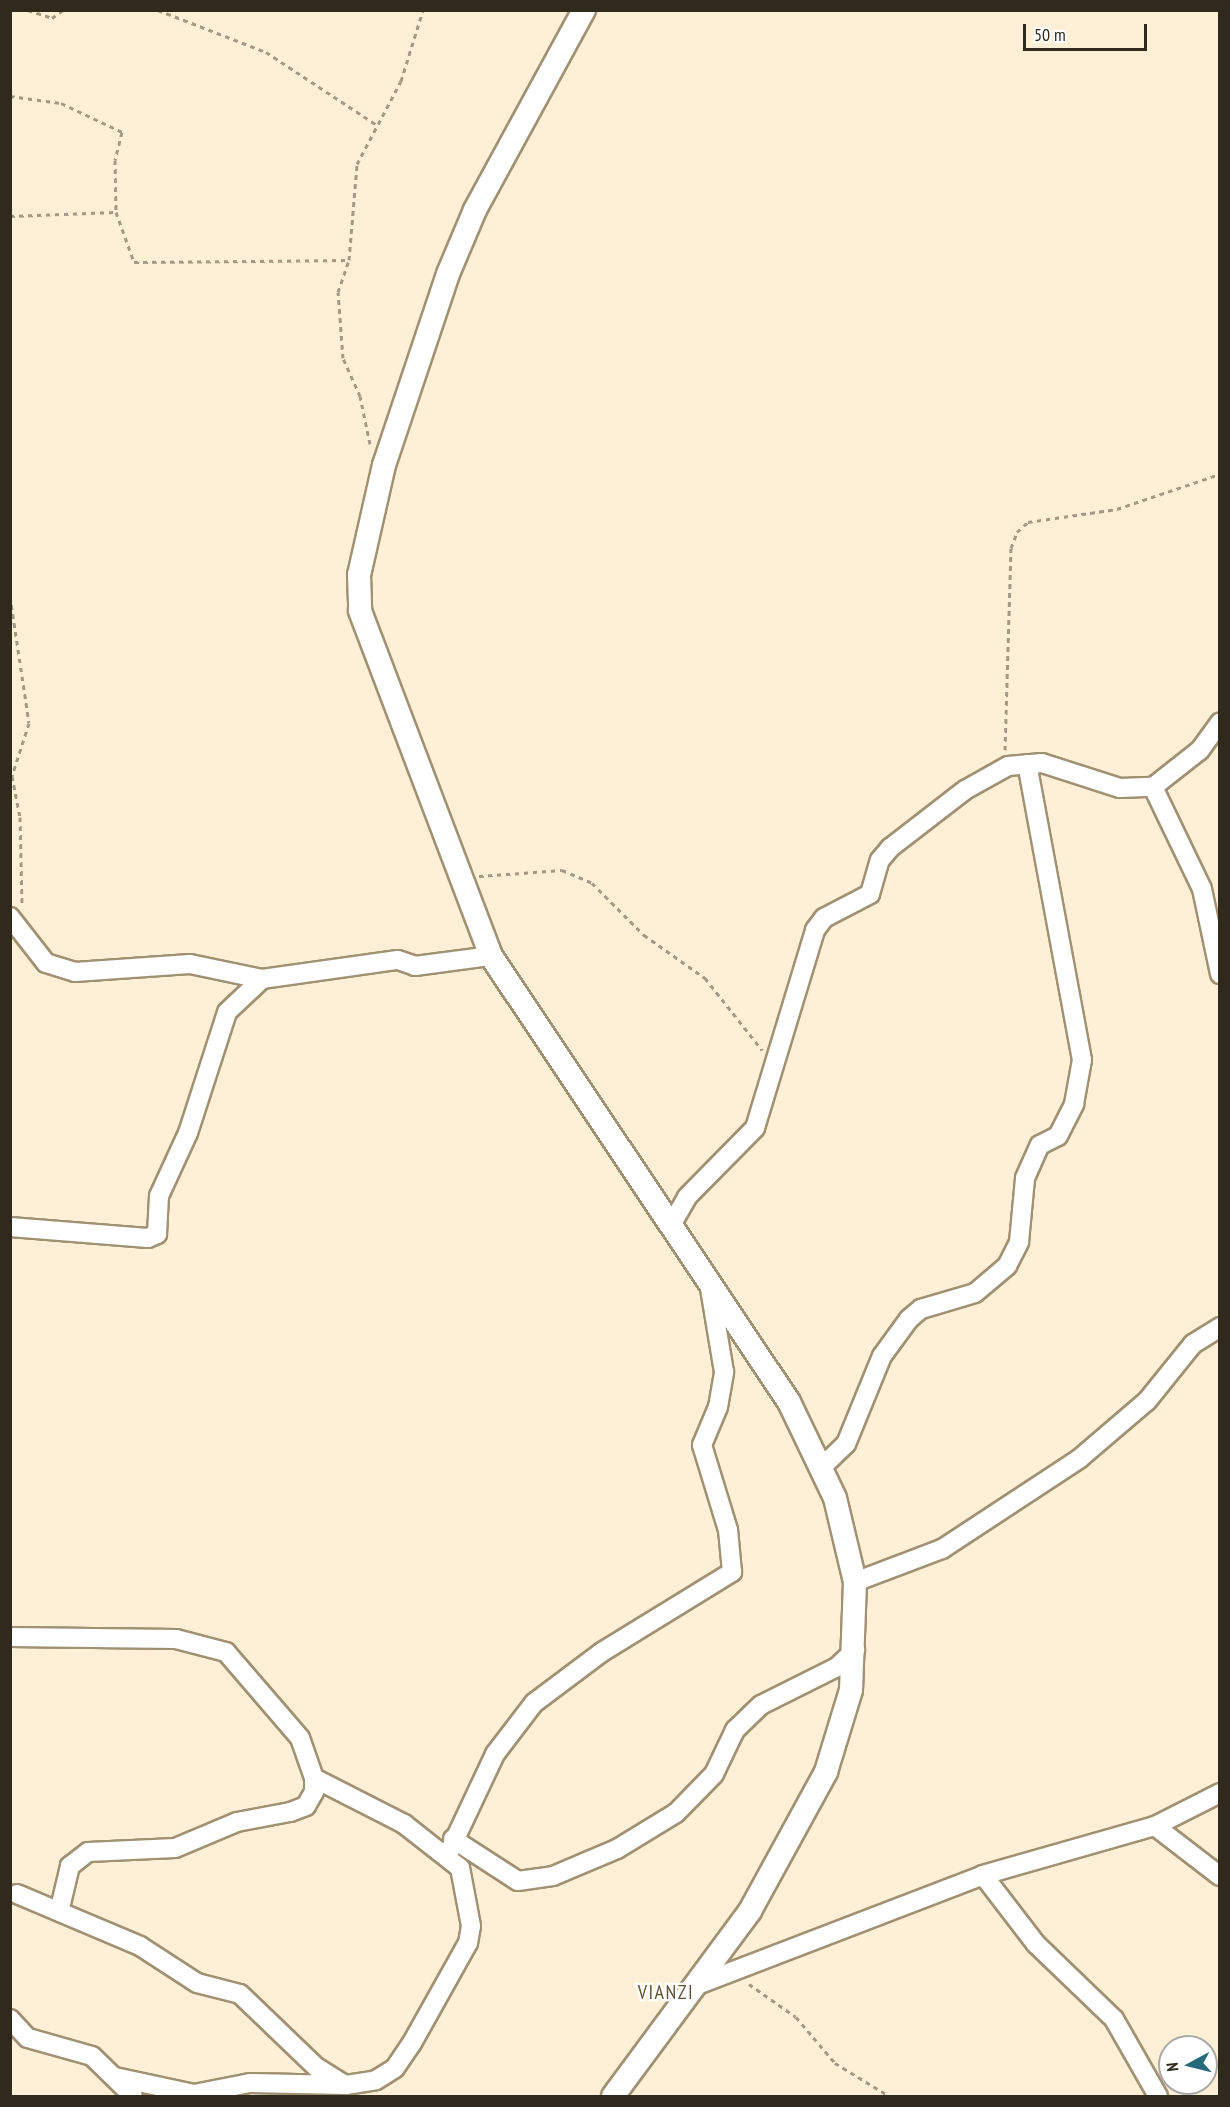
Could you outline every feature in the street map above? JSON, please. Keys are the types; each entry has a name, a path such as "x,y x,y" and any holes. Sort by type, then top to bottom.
{"street":[{"path":"584,10 475,210 414,368 384,465 359,575 360,611 454,864 491,956 789,1402 823,1466 848,1537 855,1582 855,1650 852,1690 826,1772 780,1864 697,1985 613,2097"},
{"path":"670,1227 687,1197 755,1128 775,1069 809,947 824,918 870,894 880,860 890,848 965,790 1008,766 1027,764 1070,770 1120,788 1153,786 1200,750 1220,722"},
{"path":"823,1466 846,1444 882,1356 909,1319 921,1309 975,1293 1007,1266 1019,1242 1025,1178 1040,1145 1058,1136 1074,1104 1081,1051 1027,764"},
{"path":"1153,786 1202,889 1220,974"},
{"path":"15,920 34,952 59,970 190,964 262,979 398,960 415,966 491,956"},
{"path":"10,1227 148,1238 157,1234 159,1196 188,1133 226,1012 262,979"},
{"path":"115,2077 194,2094 250,2083 346,2085 376,2080 395,2068 468,1943 471,1926 460,1868 451,1846 495,1754 534,1703 602,1652 732,1572 728,1530 702,1445 718,1407 724,1372 709,1283"},
{"path":"855,1582 942,1548 1071,1464 1115,1432 1193,1344 1220,1327"},
{"path":"10,1637 176,1639 226,1652 300,1738 314,1778 314,1792 306,1806 290,1812 237,1822 175,1848 88,1852 70,1866 59,1912"},
{"path":"314,1778 518,1881 553,1876 617,1849 676,1813 714,1774 735,1730 761,1705 837,1667 855,1650"},
{"path":"697,1985 735,1974 983,1875 1155,1826 1220,1793"},
{"path":"1155,1826 1220,1876"},
{"path":"983,1875 1014,1919 1114,2019 1158,2097"},
{"path":"13,1892 140,1946 197,1983 240,1994 316,2067 346,2085"},
{"path":"10,2019 28,2038 92,2056 133,2097"}],"path":[{"path":"28,10 52,18 63,10"},
{"path":"158,10 266,52 375,124"},
{"path":"384,465 371,445 360,396 343,358 338,292 349,260 357,164 375,124 401,81 423,10"},
{"path":"10,96 61,103 122,132 115,160 116,212 127,254 140,264 276,257 349,260"},
{"path":"10,216 116,212"},
{"path":"1008,766 1002,731 1011,548 1017,532 1028,522 1117,509 1220,474"},
{"path":"10,596 29,723 12,776 22,862 15,920"},
{"path":"454,864 495,877 562,870 591,883 644,935 705,978 775,1069"},
{"path":"735,1974 796,2017 835,2063 889,2097"}],"district":[{"name":"VIANZI","path":"666,1992"}]}
